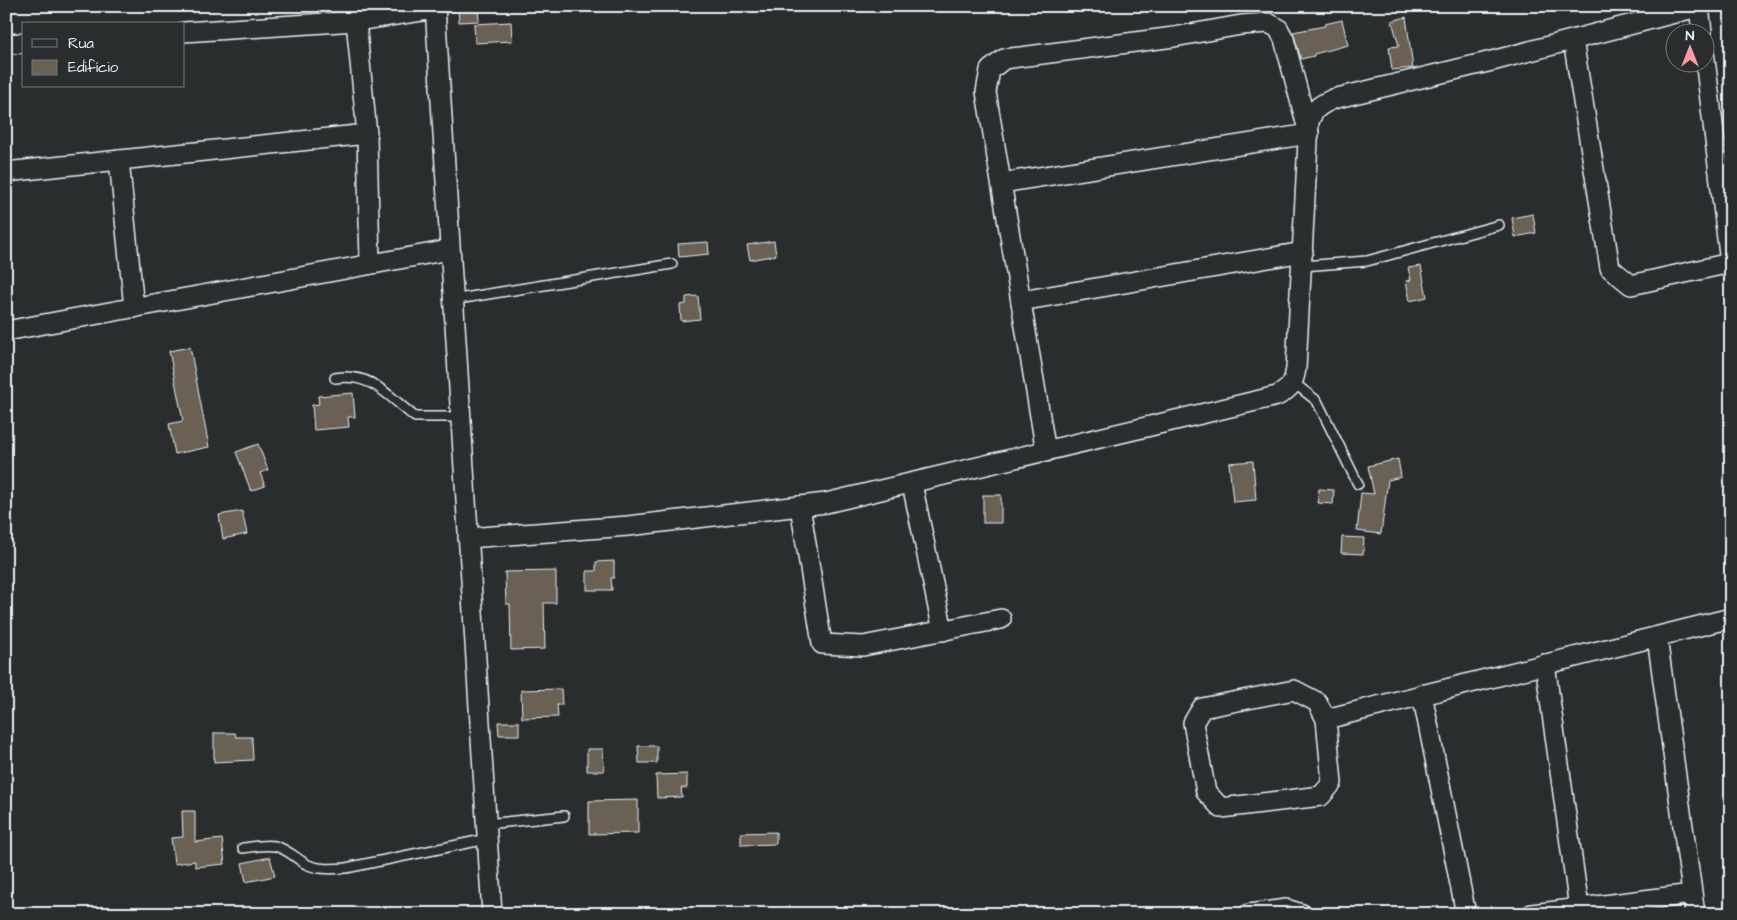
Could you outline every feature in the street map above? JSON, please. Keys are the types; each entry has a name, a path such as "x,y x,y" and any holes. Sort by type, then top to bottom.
{"street":[{"path":"468,538 628,526 826,503 1277,396 1294,383 1303,259 1309,122 1312,113 1319,106 1333,99 1573,40 1637,14 1700,6 1701,22"},
{"path":"185,32 356,21 441,7 449,250 492,914"},
{"path":"356,21 367,134 370,264"},
{"path":"1046,452 986,92 990,70 1004,59 1174,37 1241,25 1268,24 1278,28 1284,39 1309,134"},
{"path":"1573,40 1610,268 1631,285 1730,267 1707,72"},
{"path":"6,44 22,43"},
{"path":"6,172 367,134"},
{"path":"1002,183 1309,134"},
{"path":"119,160 134,308"},
{"path":"6,331 449,250"},
{"path":"1021,300 1303,259"},
{"path":"912,484 943,631"},
{"path":"800,506 822,644 863,646 1001,619"},
{"path":"1326,719 1731,618"},
{"path":"1657,636 1695,914"},
{"path":"1545,664 1579,908"},
{"path":"1294,690 1317,702 1326,719 1332,783 1321,796 1221,808 1206,792 1193,723 1202,708 1294,690"},
{"path":"1422,694 1466,914"},
{"path":"1532,914 1692,894"},
{"path":"1249,914 1286,909 1302,914"}],"lane":[{"path":"1303,259 1367,261 1499,225"},
{"path":"452,300 672,264"},
{"path":"335,378 347,376 369,381 384,390 415,417 460,417"},
{"path":"1294,383 1317,402 1358,484"},
{"path":"243,848 264,845 274,846 284,849 308,865 330,869 346,868 487,832 564,816"}],"building":[{"path":"478,8 479,21 459,22 458,9"},
{"path":"1406,17 1413,68 1392,70 1389,47 1399,46 1392,21"},
{"path":"1342,20 1348,45 1301,59 1293,32 1325,26 1325,24"},
{"path":"511,22 512,41 475,43 474,24"},
{"path":"1533,214 1536,233 1515,237 1512,218"},
{"path":"774,241 776,255 750,260 747,245"},
{"path":"708,242 709,254 679,257 678,244"},
{"path":"1421,266 1427,297 1410,301 1406,281 1411,280 1408,268"},
{"path":"698,296 700,319 681,321 680,305 686,304 686,297"},
{"path":"190,347 209,447 175,454 169,424 183,421 169,351"},
{"path":"353,393 355,417 348,417 349,427 314,430 312,405 319,404 318,396"},
{"path":"258,444 268,470 260,473 265,486 251,491 236,452"},
{"path":"1398,459 1401,477 1388,480 1381,534 1357,531 1361,493 1374,494 1368,466"},
{"path":"1253,461 1256,500 1233,502 1229,463"},
{"path":"1319,489 1334,490 1333,504 1318,503"},
{"path":"983,495 1001,495 1001,523 983,523"},
{"path":"242,511 247,534 223,539 219,515"},
{"path":"1342,537 1364,538 1363,554 1341,553"},
{"path":"614,561 614,578 611,578 612,590 587,590 587,571 596,571 596,562"},
{"path":"556,571 556,603 544,603 545,649 511,650 510,604 506,604 505,572"},
{"path":"561,689 562,705 557,705 558,717 522,718 521,690"},
{"path":"498,722 519,722 519,735 499,735"},
{"path":"214,733 235,733 236,737 252,737 253,760 214,762"},
{"path":"638,746 657,746 657,763 639,763"},
{"path":"587,749 603,749 604,771 587,771"},
{"path":"687,774 687,788 681,788 682,797 657,798 656,775"},
{"path":"638,800 638,833 589,834 589,801"},
{"path":"182,811 195,811 195,842 222,839 225,864 195,867 195,861 174,864 171,838 183,837"},
{"path":"776,832 776,844 741,845 741,833"},
{"path":"270,857 275,876 246,882 242,863"}]}
